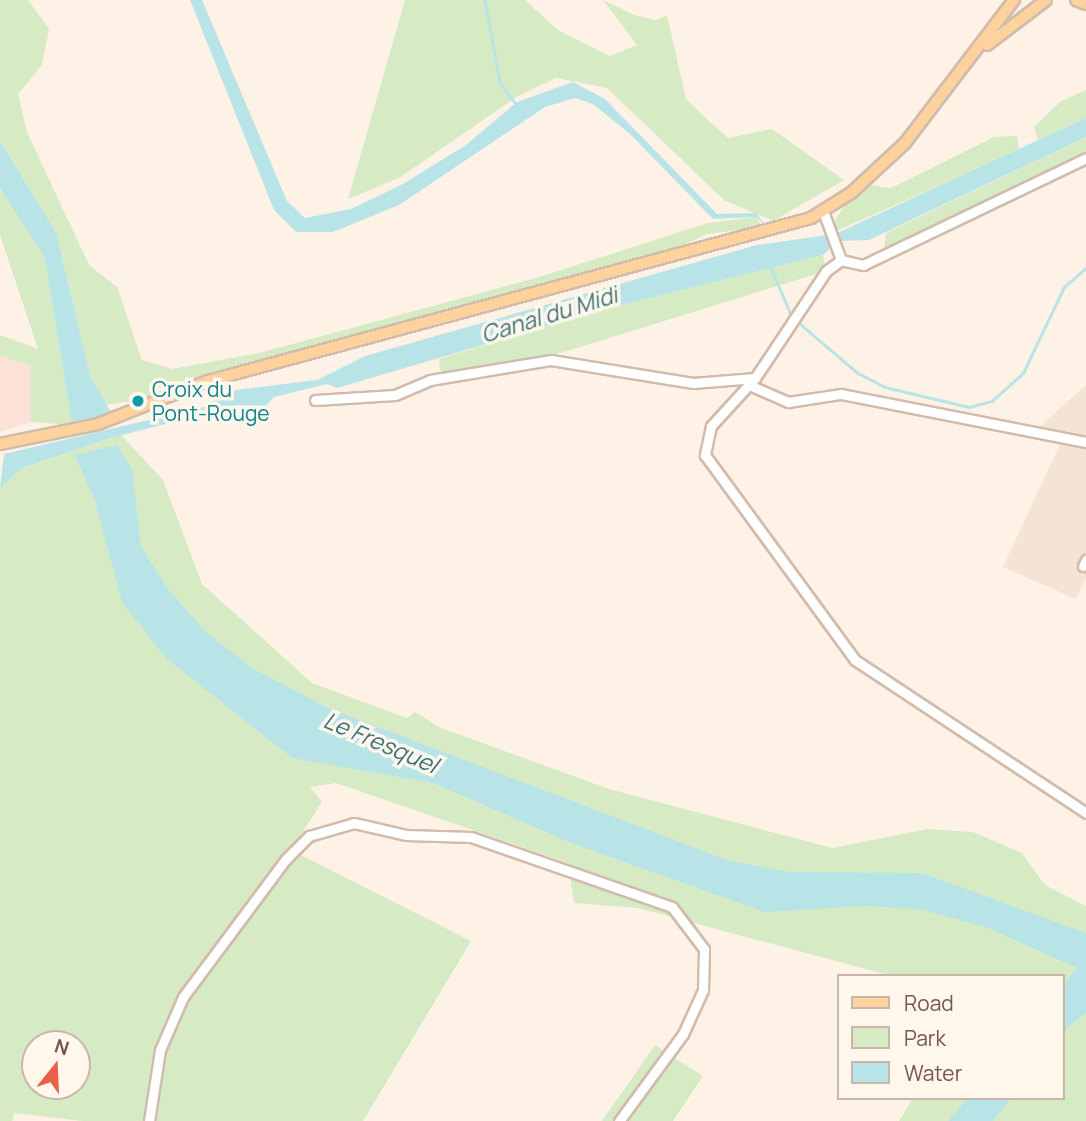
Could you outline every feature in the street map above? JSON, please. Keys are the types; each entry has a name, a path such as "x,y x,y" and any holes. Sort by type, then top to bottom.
{"main road":[{"path":"0,444 114,419 220,377 779,229 823,211 905,143 974,56 1014,0"},
{"path":"974,56 1046,0"},
{"path":"1076,0 1086,4"}],"street":[{"path":"841,260 863,265 1086,158"},
{"path":"823,211 841,260"},
{"path":"841,260 807,300 752,382 711,426 705,455 855,660 1086,813"},
{"path":"314,400 395,395 430,380 551,360 693,383 752,382 788,402 841,394 1086,442"},
{"path":"149,1121 160,1050 184,997 286,859 309,836 354,822 406,835 471,837 673,908 704,949 703,990 683,1034 619,1121"}],"shaded area":[{"path":"0,356 31,366 31,422 0,432"},
{"path":"1086,385 1086,577 1076,599 1003,567 1062,440 1035,431"}],"green space":[{"path":"0,0 28,0 49,29 42,65 18,94 27,132 89,265 117,287 142,360 172,369 259,353 536,278 708,223 756,217 763,227 707,234 673,250 160,387 150,398 106,405 91,378 56,232 0,141"},
{"path":"405,0 525,0 558,30 610,56 637,45 603,0 634,15 656,20 667,15 686,99 709,121 728,138 772,129 844,180 773,221 724,200 607,88 556,78 518,96 399,178 348,199"},
{"path":"1086,90 1086,118 1038,140 1034,127 1061,101"},
{"path":"1017,136 1019,149 991,163 838,230 831,227 858,183 891,188 994,137"},
{"path":"1086,137 1086,158 893,251 884,249 886,233"},
{"path":"0,188 45,257 72,425 31,422 31,366 0,356 0,335 38,349 0,235"},
{"path":"823,255 826,271 564,352 449,377 440,370 439,359 598,311"},
{"path":"121,435 163,480 202,584 312,683 407,718 415,712 439,727 609,789 832,848 927,829 973,832 1022,853 1045,885 1086,906 1086,1121 899,1121 912,1100 1065,1100 1065,974 885,974 638,908 574,903 568,863 336,783 310,787 322,802 291,850 471,941 363,1121 82,1121 15,1113 12,1121 0,1121 0,488 22,468"},
{"path":"655,1045 703,1076 673,1121 602,1121"}],"water":[{"path":"190,0 202,0 287,201 305,218 351,209 403,184 466,145 517,102 573,82 605,99 717,214 756,213 766,226 756,217 713,219 630,134 593,104 575,98 545,107 399,205 333,232 296,232 274,210"},
{"name":"Canal du Midi","path":"1086,118 1086,137 869,240 838,241 823,255 598,311 337,388 327,384 274,397 261,411 222,420 208,413 111,438 22,468 0,488 4,454 208,406 220,392 317,380 365,356 757,245 835,234"},
{"path":"0,141 56,232 91,378 112,414 72,425 45,258 0,188"},
{"name":"Le Fresquel","path":"117,445 132,469 141,546 167,588 206,632 252,668 328,708 727,860 789,872 922,873 1086,933 1086,1013 1065,1029 1065,982 1077,968 988,928 923,910 869,906 765,912 571,843 433,783 292,758 166,658 122,602 95,501 75,455"},
{"path":"966,1100 1009,1100 993,1121 948,1121"}],"waterway":[{"path":"485,0 500,82 517,105"},
{"path":"770,265 792,317 858,373 885,387 969,407 992,401 1023,373 1064,287 1086,268"}],"place":[{"name":"Croix du Pont-Rouge","path":"138,401"}]}
